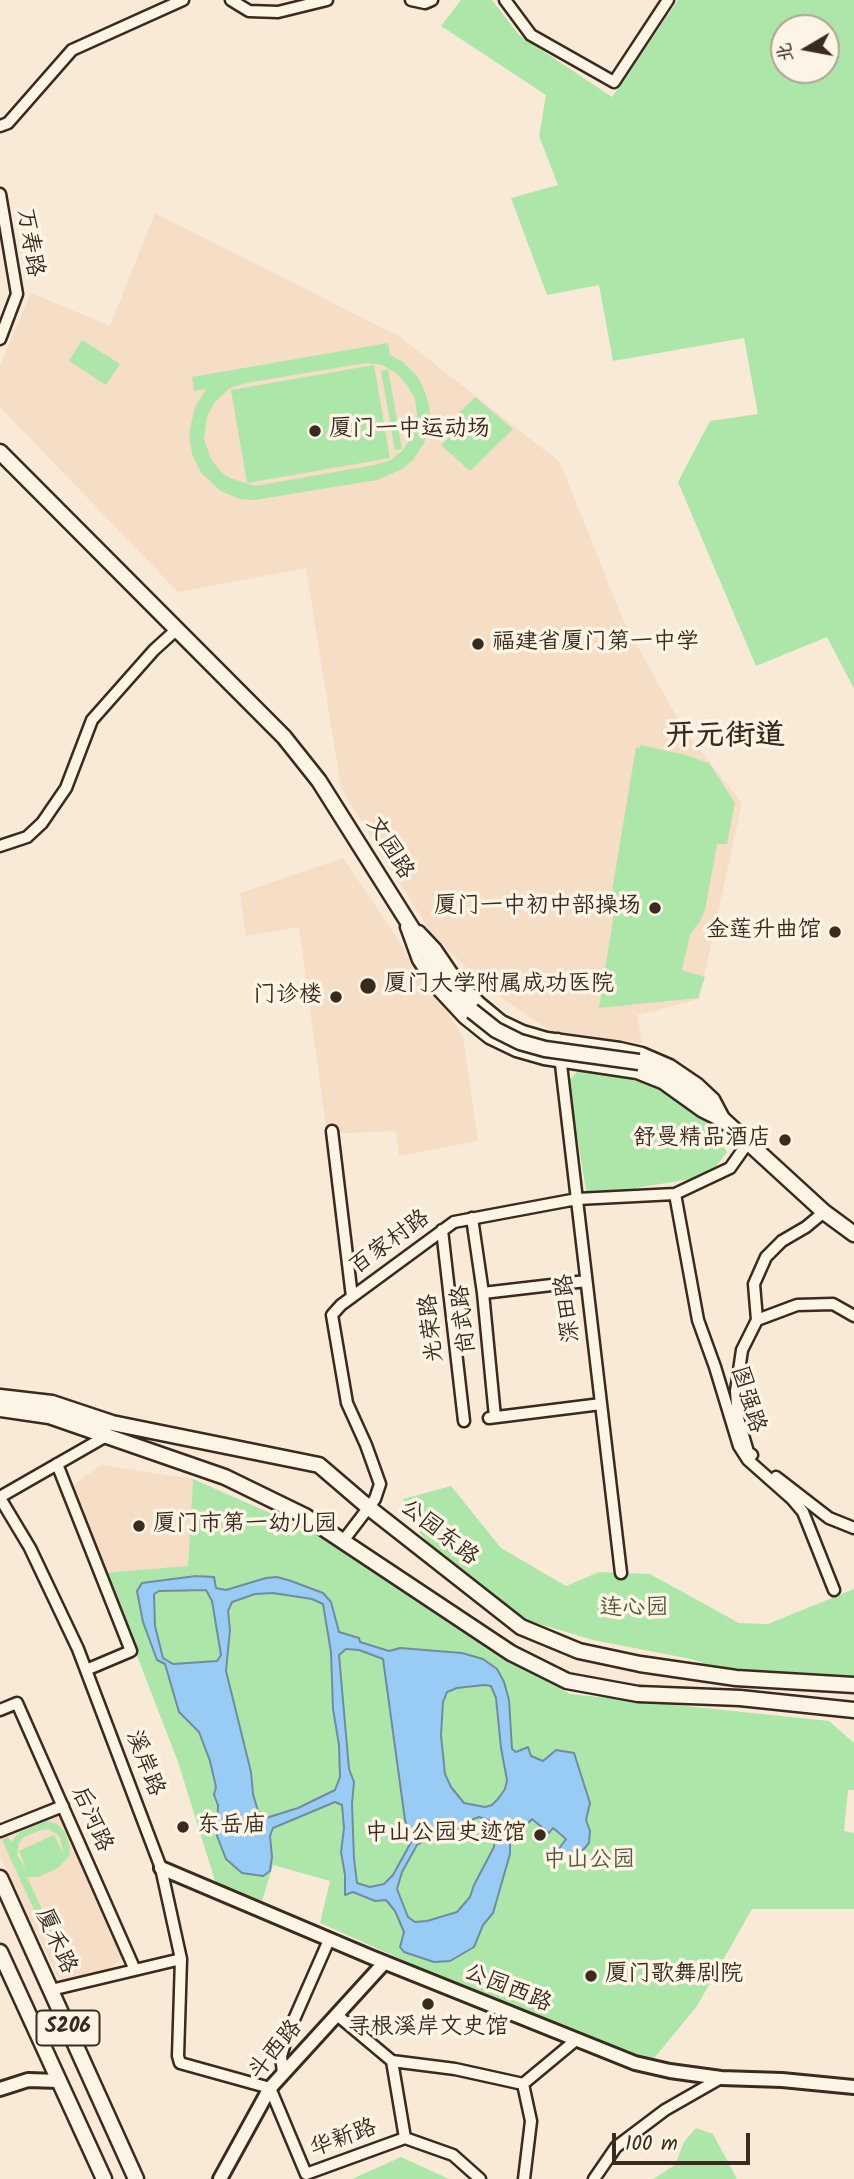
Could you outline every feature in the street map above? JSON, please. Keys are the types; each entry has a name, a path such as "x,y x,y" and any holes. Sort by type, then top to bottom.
{"main road":[{"name":"文园路","path":"0,452 284,737 319,781 447,984 471,1011 496,1030 520,1042 639,1062 666,1074 693,1092 824,1212 854,1234"},
{"name":"公园东路","path":"0,1397 52,1403 112,1423 319,1465 520,1627 579,1651 640,1664 736,1678 854,1685"},
{"path":"0,1409 50,1416 225,1477 305,1516 511,1653 568,1681 638,1694 740,1698 854,1710"},
{"name":"厦禾路","path":"0,1878 136,2179"},
{"name":"S206","path":"0,1952 104,2179"}],"street":[{"path":"0,126 8,123 72,50 183,0"},
{"path":"231,0 249,11 278,12 327,0"},
{"path":"411,0 425,3 432,0"},
{"path":"505,0 531,35 614,82 668,0"},
{"name":"万寿路","path":"0,194 17,294 0,339"},
{"path":"0,846 27,837 42,823 66,788 92,720 154,650 176,630"},
{"path":"401,913 436,949 455,977 502,1021 523,1031 558,1040 642,1053 670,1065 714,1099 727,1124"},
{"path":"401,913 418,960 438,990 464,1018 489,1038 516,1051 637,1073 662,1083 701,1111 727,1124"},
{"name":"深田路","path":"558,1040 621,1573"},
{"path":"332,1131 352,1297"},
{"name":"百家村路","path":"343,1541 375,1499 380,1484 366,1445 346,1403 332,1315 341,1305 454,1222 577,1199 675,1194 730,1168 747,1144"},
{"name":"图强路","path":"675,1194 698,1320 739,1446 748,1460 803,1512 834,1590"},
{"path":"824,1212 806,1227 782,1241 766,1257 754,1284 757,1320 742,1350 736,1391 738,1418 748,1452 829,1518 854,1528"},
{"name":"尚武路","path":"472,1217 483,1293 492,1418 601,1404"},
{"name":"光荣路","path":"442,1230 464,1421"},
{"path":"483,1293 586,1281"},
{"path":"757,1320 797,1305 833,1304 854,1316"},
{"name":"溪岸路","path":"108,1435 0,1498 30,1548 86,1670 162,1868 180,1959 180,2063 270,2088"},
{"path":"57,1464 131,1651 86,1670"},
{"name":"后河路","path":"0,1710 17,1703 135,1970"},
{"path":"0,1831 63,1806"},
{"name":"公园西路","path":"162,1868 384,1963 635,2063 720,2078 782,2080 854,2087"},
{"path":"283,2073 281,2056 288,2033 329,1940"},
{"path":"51,1990 180,1959"},
{"name":"斗西路","path":"220,2179 270,2088 384,1963"},
{"path":"337,2015 392,2061 455,2069 523,2084"},
{"path":"523,2084 576,2040"},
{"name":"华新路","path":"392,2061 405,2138"},
{"path":"594,2179 616,2147 665,2110 720,2078"},
{"path":"0,2089 28,2080 59,2081"},
{"path":"523,2084 531,2120 524,2179"},
{"name":"华新路","path":"270,2088 306,2174 405,2138 453,2155 480,2179"}],"shaded area":[{"name":"福建省厦门第一中学","path":"155,213 400,337 560,462 622,618 684,730 742,803 699,999 637,1015 642,1043 549,1030 488,989 431,933 341,788 306,568 178,592 0,407 0,366 31,293 110,326"},
{"name":"厦门大学附属成功医院","path":"343,858 463,1036 478,1141 399,1156 396,1131 327,1134 299,927 246,936 240,893"},
{"name":"厦门市第一幼儿园","path":"101,1465 193,1479 188,1567 105,1573 72,1486"},
{"path":"62,1813 124,1957 107,1970 60,1982 0,1856 0,1837"}],"green space":[{"path":"461,0 492,0 519,35 612,97 678,0 854,0 854,689 827,637 756,666 678,482 710,421 758,414 744,338 613,361 599,285 547,295 511,198 558,185 539,136 546,95 441,26"},
{"path":"82,340 120,364 106,385 69,361"},
{"path":"388,343 390,355 403,362 418,377 424,389 430,409 428,430 424,443 413,460 402,469 377,480 254,500 240,499 221,491 201,473 192,454 189,433 195,407 206,389 194,391 192,377","holes":["366,363 382,365 396,373 407,385 415,399 417,415 412,436 403,450 391,460 255,486 230,478 221,472 211,459 204,439 207,417 214,403 230,388"]},
{"path":"374,365 390,458 247,483 231,390"},
{"path":"388,369 402,449 395,450 381,371"},
{"path":"475,397 513,429 470,471 441,445 453,433 446,426"},
{"name":"厦门一中初中部操场","path":"640,745 709,763 735,803 727,844 717,844 705,910 690,934 682,970 705,977 698,998 599,1008 614,913 612,891 636,747 640,748"},
{"path":"579,1070 604,1071 656,1087 711,1125 727,1152 709,1176 587,1196 568,1081"},
{"name":"中山公园","path":"193,1479 322,1536 503,1655 570,1694 829,1721 854,1743 854,1790 848,1790 844,1831 854,1833 854,1909 752,1909 697,2006 651,2062 556,2028 320,1923 330,1881 273,1865 262,1901 216,1884 178,1762 105,1573 188,1566"},
{"name":"连心园","path":"451,1486 501,1548 566,1586 599,1572 650,1574 739,1623 768,1624 854,1589 854,1687 734,1673 691,1659 593,1640 523,1619 453,1573 420,1533 403,1499"},
{"path":"46,1821 57,1824 65,1832 70,1847 69,1856 58,1868 38,1877 27,1877 71,1972 64,1975 2,1840 8,1837 11,1842 20,1832","holes":["49,1829 60,1837 63,1853 54,1835 19,1851 26,1869 17,1855 19,1843 24,1837"]},
{"path":"696,2128 713,2134 737,2179 653,2179 675,2165 684,2142"},
{"path":"401,2157 449,2179 352,2179"}],"water":[{"path":"196,1576 214,1577 216,1588 226,1590 277,1577 323,1593 331,1602 339,1632 359,1638 360,1642 389,1651 400,1648 462,1653 483,1659 497,1669 504,1682 509,1700 512,1749 516,1752 528,1747 531,1756 543,1761 556,1750 574,1753 590,1803 586,1820 590,1831 589,1843 583,1850 568,1854 558,1850 566,1839 553,1828 549,1833 532,1819 510,1842 510,1854 493,1913 483,1925 474,1947 450,1961 434,1962 404,1952 400,1947 404,1932 395,1911 386,1900 375,1901 353,1892 345,1895 341,1852 344,1828 342,1805 335,1802 273,1828 270,1836 270,1871 263,1876 242,1873 226,1859 217,1836 218,1805 214,1795 216,1787 199,1732 179,1712 165,1664 157,1660 143,1622 137,1591 142,1583","holes":["206,1590 212,1601 221,1655 217,1661 173,1664 163,1658 155,1626 154,1594 159,1591","273,1593 312,1599 323,1604 331,1652 333,1709 339,1745 340,1777 335,1790 298,1808 266,1818 258,1811 253,1794 251,1772 226,1671 230,1630 228,1611 232,1602 255,1594","346,1649 359,1650 383,1659 405,1820 408,1829 415,1835 393,1875 384,1884 370,1887 357,1883 352,1804 354,1782 349,1769 339,1655","491,1686 496,1698 507,1780 498,1799 485,1807 464,1803 451,1787 445,1774 441,1735 443,1702 447,1692 457,1688","479,1817 494,1822 494,1847 470,1897 457,1912 415,1922 408,1917 397,1889 402,1872 417,1845 424,1841 447,1840 465,1822"]}],"place":[{"name":"厦门一中运动场","path":"315,431"},
{"name":"福建省厦门第一中学","path":"478,644"},
{"name":"厦门一中初中部操场","path":"655,908"},
{"name":"金莲升曲馆","path":"835,932"},
{"name":"厦门大学附属成功医院","path":"368,986"},
{"name":"门诊楼","path":"336,997"},
{"name":"舒曼精品酒店","path":"785,1140"},
{"name":"厦门市第一幼儿园","path":"139,1526"},
{"name":"东岳庙","path":"183,1827"},
{"name":"中山公园史迹馆","path":"540,1835"},
{"name":"厦门歌舞剧院","path":"591,1976"},
{"name":"寻根溪岸文史馆","path":"428,2004"}],"district":[{"name":"开元街道","path":"725,739"}]}
